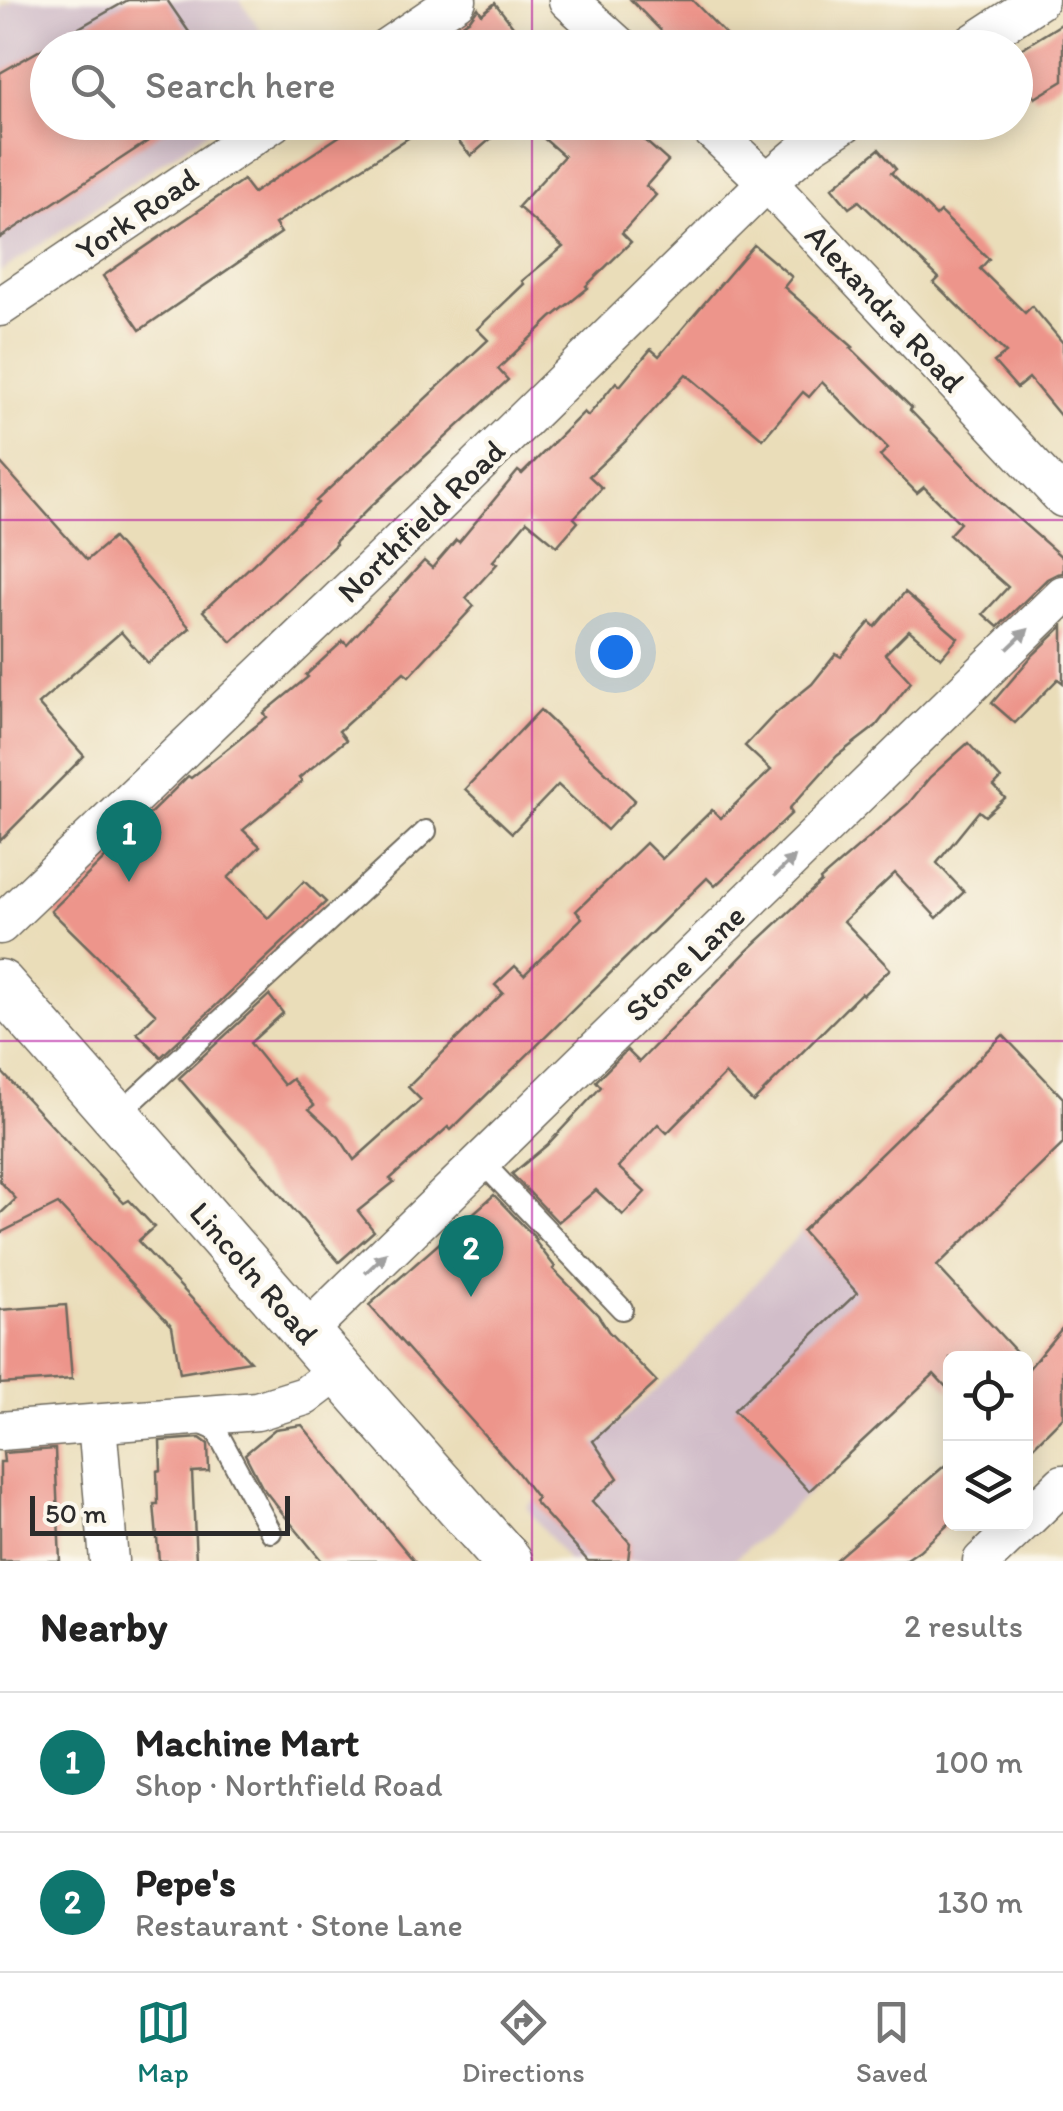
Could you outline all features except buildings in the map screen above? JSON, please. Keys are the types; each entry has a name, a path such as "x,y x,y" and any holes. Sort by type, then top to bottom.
{"street":[{"path":"412,30 456,0"},
{"path":"568,0 602,30"},
{"path":"993,30 1039,0"},
{"name":"York Road","path":"0,307 247,140"},
{"name":"Alexandra Road","path":"722,140 767,182 1063,498"},
{"name":"Northfield Road","path":"0,926 767,182 818,140"},
{"name":"Stone Lane","path":"306,1332 1063,595"},
{"name":"Lincoln Road","path":"0,984 508,1561"},
{"path":"0,1431 257,1411 305,1396 338,1371"},
{"path":"97,1424 109,1561"},
{"path":"1033,1513 1063,1484"},
{"path":"982,1561 1014,1531"}],"lane":[{"path":"117,1116 426,831"},
{"path":"481,1161 622,1309"},
{"path":"187,1417 216,1430 271,1532"}],"shaded area":[{"path":"14,0 240,0 260,30 30,30 30,140 195,140 0,272 0,8"},
{"path":"1003,1035 1063,1098 1063,1144 938,1266 1016,1351 943,1351 943,1384 934,1374 732,1561 568,1561 526,1507 680,1367 802,1231"}],"place":[{"name":"Machine Mart","path":"129,882"},
{"name":"Pepe's","path":"471,1297"}]}
